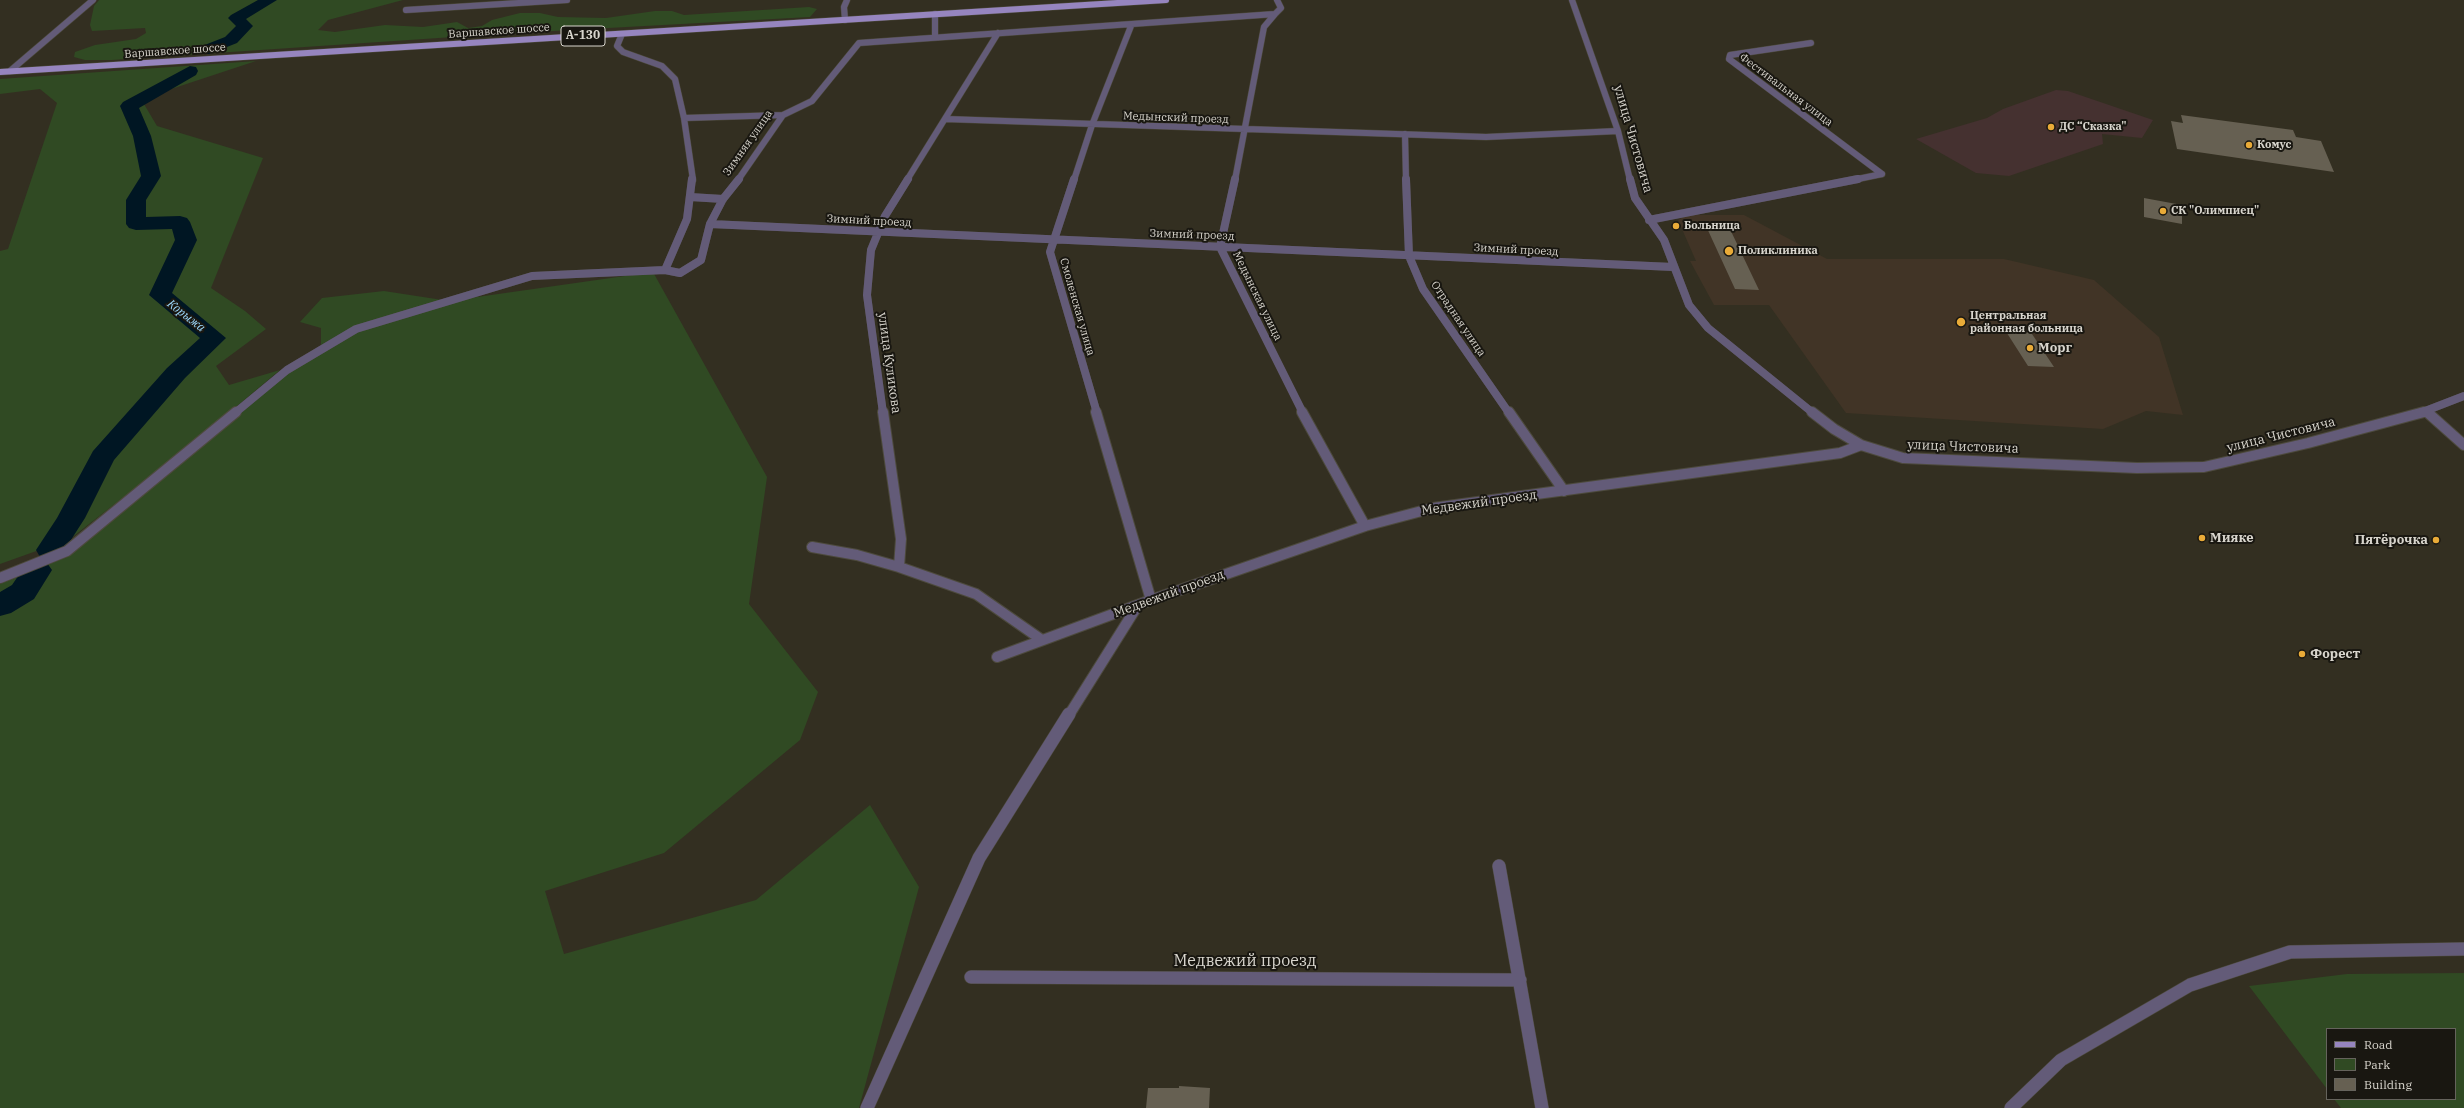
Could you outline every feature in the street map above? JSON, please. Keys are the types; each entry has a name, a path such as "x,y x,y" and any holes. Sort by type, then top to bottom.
{"main road":[{"name":"Варшавское шоссе","path":"0,72 1166,0"}],"street":[{"path":"10,72 93,0"},
{"path":"406,10 567,0"},
{"path":"845,20 844,7 847,0"},
{"path":"935,14 936,36 1131,26 1275,14 1281,8 1277,0"},
{"name":"улица Чистовича","path":"1572,0 1618,131 1635,198 1664,240 1673,267 1689,305 1708,328 1834,429 1861,446 1903,458 2137,468 2204,467 2308,443 2426,411 2464,396"},
{"name":"Медынская улица","path":"1275,14 1264,27 1246,129 1220,247 1318,444 1365,526"},
{"name":"Смоленская улица","path":"1131,26 1092,125 1050,252 1151,600"},
{"name":"улица Куликова","path":"899,567 901,539 867,294 871,250 885,216 998,33"},
{"path":"0,578 67,551 287,370 356,329 532,276 665,270 687,219 693,183 684,118 675,79 662,66 623,52 617,46 622,34"},
{"name":"Зимняя улица","path":"665,270 680,273 701,260 710,224 723,199 752,162 783,114 812,101 859,43 936,36"},
{"name":"Фестивальная улица","path":"1649,220 1882,174 1729,59 1730,55 1800,46 1811,42"},
{"path":"684,118 783,114"},
{"name":"Медынский проезд","path":"945,119 1494,137 1618,131"},
{"name":"Отрадная улица","path":"1405,134 1409,256 1423,289 1564,492"},
{"path":"690,197 723,199"},
{"name":"Зимний проезд","path":"710,224 878,233 1673,267"},
{"path":"2426,411 2464,445"},
{"name":"Медвежий проезд","path":"997,657 1151,600 1365,526 1433,508 1564,492 1840,453 1861,446"},
{"path":"812,547 857,555 899,567 976,594 1042,640"},
{"path":"867,1108 979,858 1138,605"},
{"path":"1499,866 1542,1108"},
{"path":"2012,1108 2061,1060 2190,985 2290,952 2464,949"},
{"name":"Медвежий проезд","path":"971,976 1520,980"}],"shaded area":[{"name":"ДС “Сказка\"","path":"2056,90 2068,91 2153,120 2142,138 2102,134 2103,144 2009,176 1976,173 1916,139 1987,118 2003,109"},
{"name":"Центральная районная больница","path":"1687,215 1744,215 1827,259 2004,259 2094,280 2159,337 2183,415 2146,411 2103,429 1846,413 1769,305 1714,305 1690,261 1696,261 1678,220"}],"green space":[{"path":"99,0 403,0 328,20 318,30 335,32 385,25 423,27 457,22 468,28 482,26 492,20 520,13 540,13 558,17 606,18 655,11 672,11 684,15 809,7 817,9 810,17 498,34 112,60 85,60 74,57 75,52 95,45 136,39 146,33 145,28 92,31 90,25 94,6"},
{"path":"256,61 141,99 157,126 263,158 211,288 245,311 266,329 216,366 229,385 280,370 194,442 70,539 0,564 0,251 8,249 57,103 40,89 0,94 0,79"},
{"path":"653,272 767,477 749,604 818,692 800,740 664,853 545,891 564,954 756,900 870,805 919,887 859,1108 0,1108 0,584 75,551 321,346 321,328 300,322 322,298 384,291 449,301"},
{"path":"2464,973 2464,1108 2341,1108 2335,1100 2456,1100 2456,1028 2326,1028 2326,1088 2249,986 2347,974"}],"building":[{"name":"Комус","path":"2181,115 2293,130 2296,137 2321,141 2334,172 2177,149 2171,121 2183,123"},
{"name":"СК \"Олимпиец\"","path":"2144,198 2182,205 2182,224 2144,217"},
{"name":"Поликлиника","path":"1706,226 1729,227 1759,290 1735,289"},
{"name":"Морг","path":"2005,330 2030,331 2054,367 2028,366"},
{"path":"1179,1086 1210,1088 1209,1108 1146,1108 1148,1088 1179,1088"}],"waterway":[{"name":"Корыжа","path":"203,51 231,40 245,26 236,18 269,0"},
{"name":"Корыжа","path":"50,550 71,518 102,457 176,373 214,338 160,295 186,240 180,222 136,224 136,200 151,176 142,136 129,106 190,71"},
{"name":"Корыжа","path":"0,606 23,592 37,570"}],"place":[{"name":"ДС “Сказка\"","path":"2051,127"},
{"name":"Комус","path":"2249,145"},
{"name":"СК \"Олимпиец\"","path":"2163,211"},
{"name":"Больница","path":"1676,226"},
{"name":"Поликлиника","path":"1729,251"},
{"name":"Центральная районная больница","path":"1961,322"},
{"name":"Морг","path":"2030,348"},
{"name":"Мияке","path":"2202,538"},
{"name":"Пятёрочка","path":"2436,540"},
{"name":"Форест","path":"2302,654"}]}
